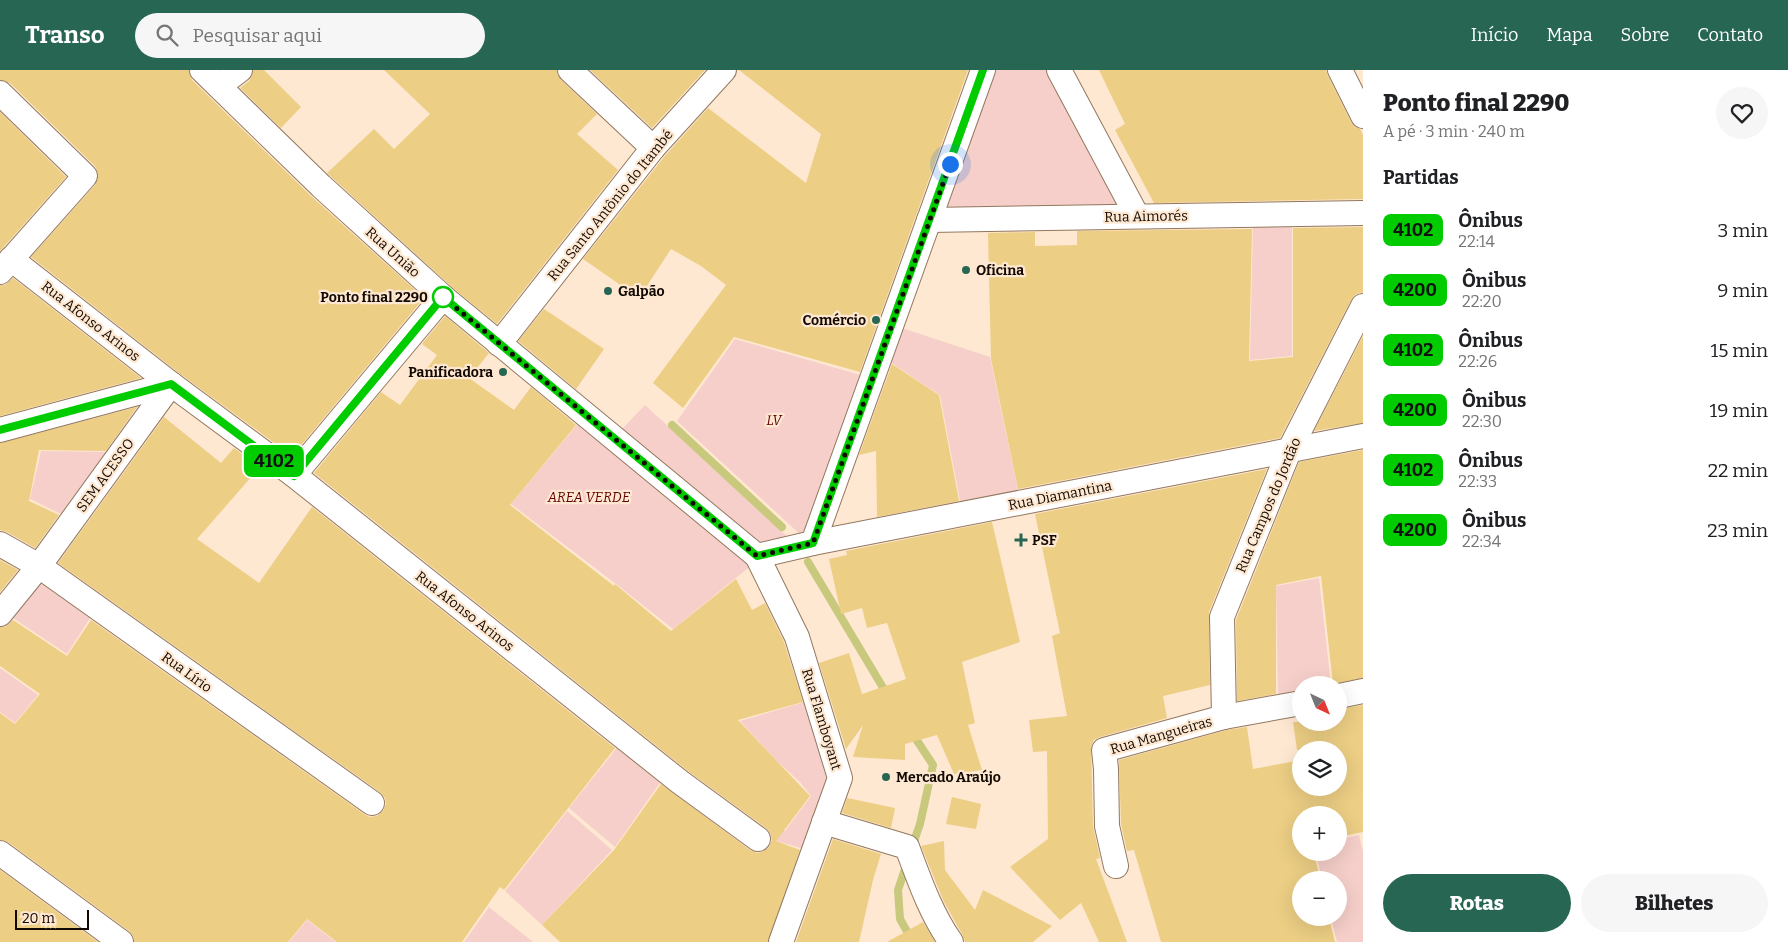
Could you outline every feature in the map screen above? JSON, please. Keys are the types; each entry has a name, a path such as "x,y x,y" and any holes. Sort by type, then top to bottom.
{"street":[{"path":"210,78 240,70"},
{"path":"570,70 653,148"},
{"name":"Rua Santo Antônio do Itambé","path":"499,344 653,148 724,70"},
{"path":"813,543 983,70"},
{"path":"1059,70 1138,216"},
{"path":"1340,70 1363,116"},
{"name":"Rua União","path":"210,78 321,186 443,297 757,556"},
{"name":"Rua Afonso Arinos","path":"0,93 85,176 6,266 171,384 294,476 680,782 758,839"},
{"name":"Rua Aimorés","path":"929,220 1363,213"},
{"path":"294,476 443,297"},
{"name":"Rua Campos do Jordão","path":"1224,717 1222,617 1289,450 1363,306"},
{"path":"0,430 171,384"},
{"name":"SEM ACESSO","path":"0,614 39,566 171,384"},
{"name":"Rua Diamantina","path":"757,556 813,543 1363,436"},
{"name":"Rua Lírio","path":"0,544 39,566 372,803"},
{"name":"Rua Flamboyant","path":"757,556 797,637 840,778 781,942"},
{"path":"1348,694 1363,691"},
{"name":"Rua Mangueiras","path":"1116,866 1107,826 1104,750 1224,717 1292,705"},
{"path":"824,822 907,847 918,876 944,931 952,942"},
{"path":"0,853 120,942"}],"green space":[{"path":"991,70 1050,70 1124,210 945,209"},
{"path":"1253,223 1292,223 1292,356 1250,360"},
{"path":"899,327 990,357 1019,495 961,506 940,395 887,360"},
{"name":"LV","path":"735,339 864,376 803,537 677,421"},
{"path":"645,405 791,540 760,546 619,432"},
{"name":"AREA VERDE","path":"580,421 753,564 673,629 511,504"},
{"path":"41,451 110,452 65,516 30,499"},
{"path":"40,578 92,615 67,654 10,616"},
{"path":"1319,578 1330,676 1292,676 1292,696 1278,699 1276,586"},
{"path":"0,668 38,695 15,723 0,712"},
{"path":"808,701 831,779 804,849 769,839 764,850 758,846 774,825 785,831 811,796 800,782 778,762 740,721"},
{"path":"620,744 664,777 615,847 569,808"},
{"path":"567,811 612,850 542,925 505,891"},
{"path":"1359,835 1363,852 1363,942 1337,942 1333,926 1347,926 1347,871 1320,871 1318,861 1347,861 1347,837"},
{"path":"489,907 533,942 464,942"},
{"path":"307,920 336,942 289,942"}],"building":[{"path":"0,70 189,70 192,80 311,196 424,298 292,456 179,373 31,257 95,185 98,173 95,166 10,83 0,80"},
{"path":"253,70 264,70 301,107 281,128 240,88 249,81"},
{"path":"384,70 557,70 561,80 597,114 577,134 618,170 497,324 452,287 327,173 374,129 394,149 430,114"},
{"path":"590,70 705,70 652,128"},
{"path":"739,70 968,70 860,372 734,337 683,408 653,383 726,285 701,266 671,249 639,298 583,259 664,157 708,108 806,183 821,134"},
{"path":"1099,70 1326,70 1351,122 1360,129 1363,135 1363,199 1154,203 1115,130 1125,124"},
{"path":"0,112 66,177 0,251"},
{"path":"1363,227 1363,292 1356,294 1351,300 1280,438 1018,489 991,359 988,233 1035,232 1035,246 1077,245 1077,231 1252,229 1249,361 1293,357 1293,228"},
{"path":"13,278 141,378 0,416 0,285 5,285"},
{"path":"544,309 604,349 576,389 518,341"},
{"path":"445,316 489,353 469,378 514,410 531,387 576,425 510,505 614,586 615,584 671,631 736,579 752,610 765,603 784,642 803,702 738,720 810,796 776,841 800,850 768,942 560,942 542,925 614,850 661,784 750,850 757,853 764,851 769,847 772,840 771,834 766,828 688,771 314,473 381,392 400,405 437,355 422,344"},
{"path":"1363,336 1363,423 1314,431"},
{"path":"892,364 939,395 959,501 877,517 876,451 859,455"},
{"path":"137,407 106,451 39,450 29,501 59,515 35,548 0,530 0,443"},
{"path":"164,417 221,463 234,448 260,467 197,539 259,583 312,507 615,748 504,890 500,887 462,942 337,942 307,919 288,942 134,942 133,936 129,931 8,842 0,840 0,713 15,724 40,694 0,666 0,627 5,627 13,620 67,656 91,620 364,814 370,817 377,816 383,811 386,804 385,798 380,792 58,563"},
{"path":"1363,450 1363,678 1348,681 1348,676 1332,676 1321,576 1276,585 1276,694 1237,701 1236,620 1299,462"},
{"path":"1267,469 1209,612 1210,685 1163,696 1167,718 1100,737 1094,740 1091,746 1093,826 1100,858 1096,859 1127,942 1099,942 1081,903 1060,920 1010,867 1048,839 1047,751 1033,752 1029,720 1067,716 1052,636 1060,633 1035,514"},
{"path":"992,522 1020,642 962,662 975,723 968,725 982,770 954,774 937,735 905,744 905,760 853,757 863,725 846,749 819,663 849,653 862,694 906,679 887,623 867,628 862,608 841,614 829,559 847,555 846,551"},
{"path":"0,560 18,570 0,592"},
{"path":"1363,705 1363,832 1347,835 1347,806 1292,806 1292,861 1316,861 1318,871 1292,871 1292,926 1331,926 1335,942 1161,942 1134,850 1127,851 1121,824 1119,760 1227,730 1247,727 1253,769 1292,762 1292,796 1347,796 1347,741 1296,741 1294,731 1348,731 1348,708"},
{"path":"952,797 981,804 976,829 946,824"},
{"path":"847,798 895,808 891,828 842,813"},
{"path":"833,839 881,854 859,942 796,942"},
{"path":"944,841 945,870 975,910 983,890 1052,926 1033,942 965,942 944,902 921,846"},
{"path":"0,870 98,942 0,942"},
{"path":"923,922 935,942 887,942"}],"waterway":[{"path":"672,425 782,527"},
{"path":"808,562 888,696"},
{"path":"912,733 933,765 920,824 912,847"},
{"path":"907,863 898,890 900,919 913,942"}],"bus line":[{"name":"4102","path":"0,430 171,384 294,476 443,297 757,556 813,543 983,70"}],"place":[{"name":"Oficina","path":"966,270"},
{"name":"Galpão","path":"608,291"},
{"name":"Ponto final 2290","path":"443,297"},
{"name":"Comércio","path":"876,320"},
{"name":"Panificadora","path":"503,372"},
{"name":"PSF","path":"1021,540"},
{"name":"Mercado Araújo","path":"886,777"}],"route":[{"path":"443,297 757,556 813,543 950,164"}]}
